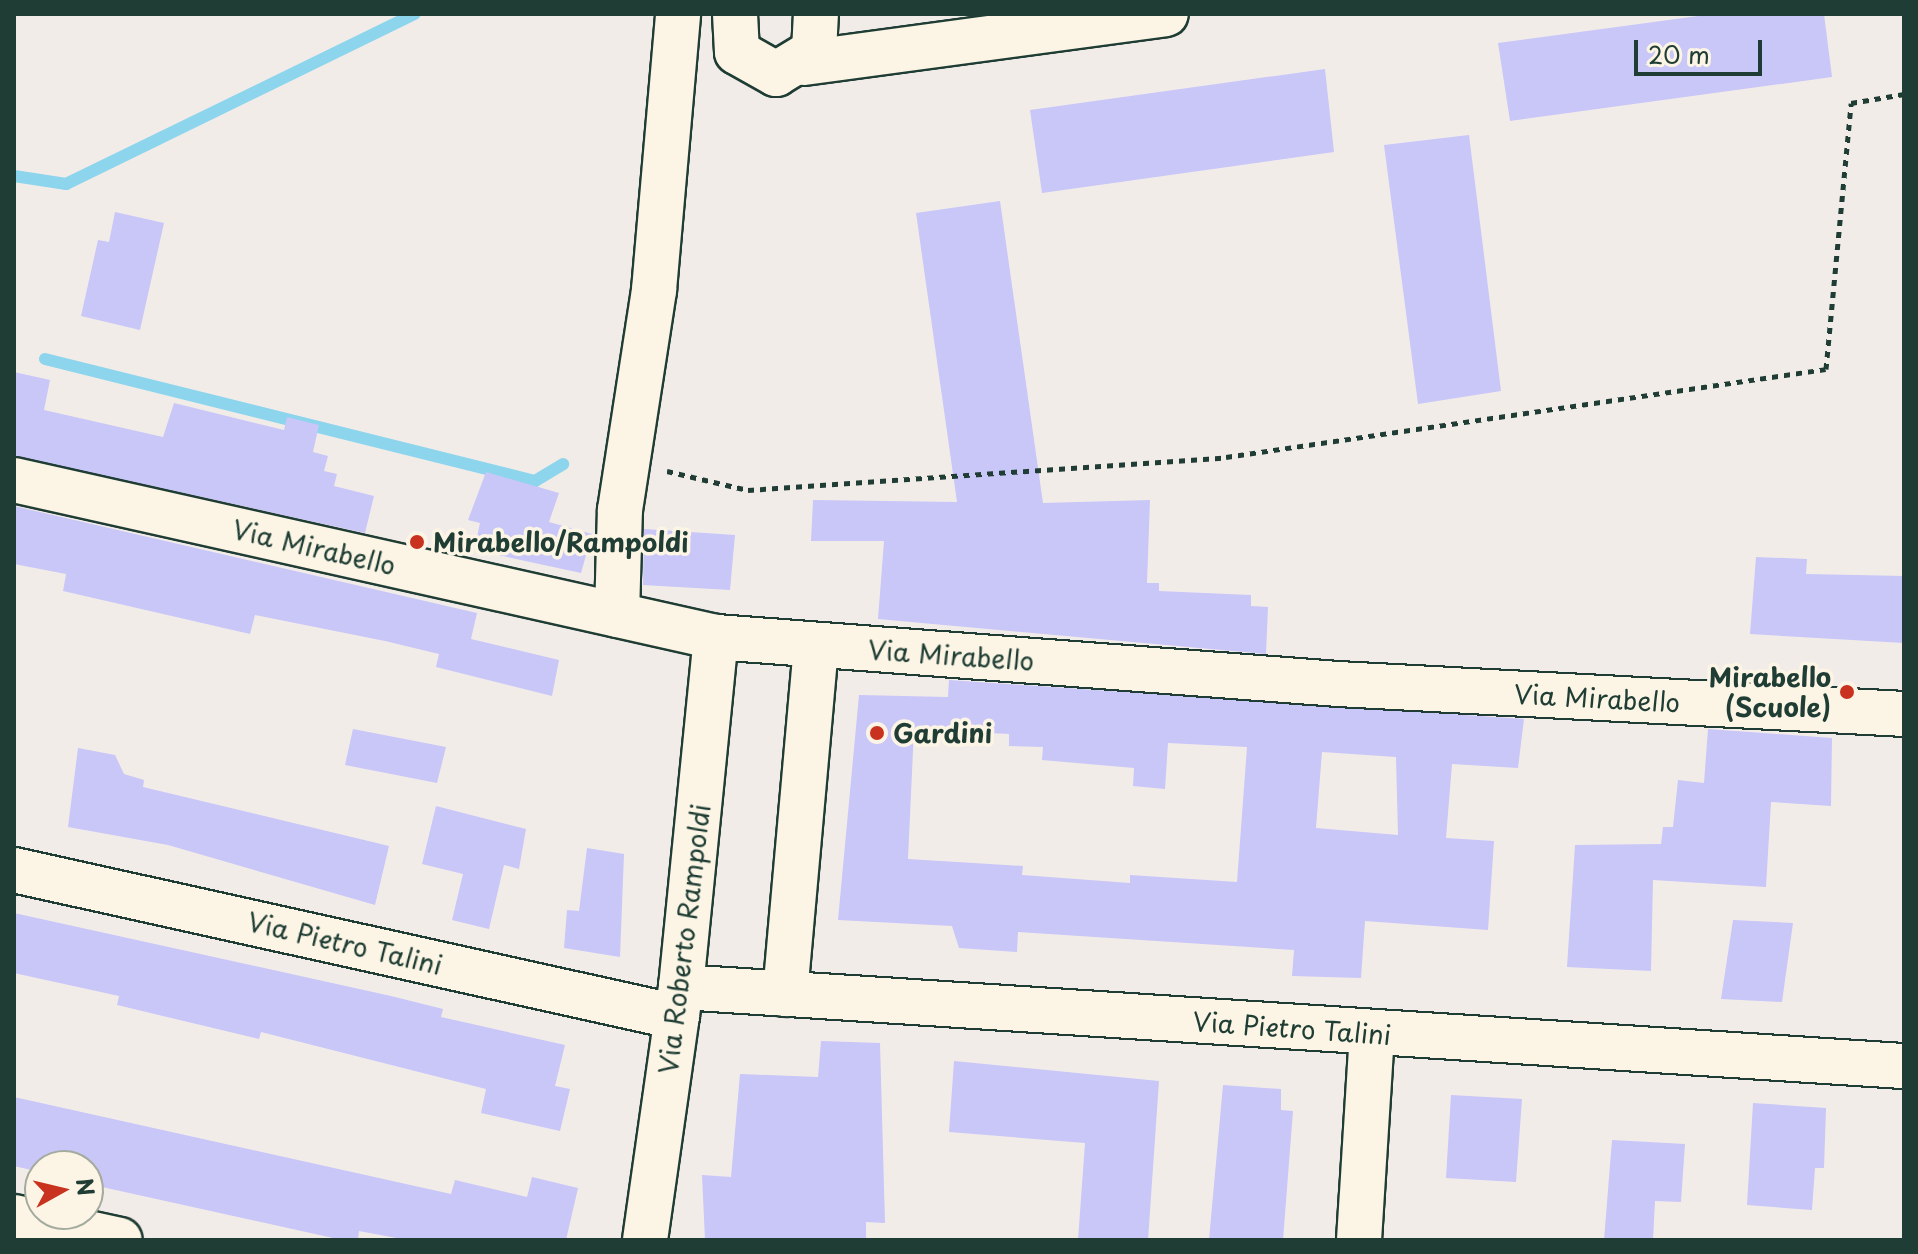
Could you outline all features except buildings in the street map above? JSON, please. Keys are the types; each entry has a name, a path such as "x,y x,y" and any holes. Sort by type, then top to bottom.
{"street":[{"path":"617,615 620,510 631,463 678,14"},
{"path":"735,14 732,37 748,64 776,74 804,63 1166,14"},
{"path":"804,63 819,37 816,14"},
{"name":"Via Mirabello","path":"14,480 716,637 1904,714"},
{"name":"Via Roberto Rampoldi","path":"645,1240 679,1002 716,637"},
{"path":"785,994 816,645"},
{"name":"Via Pietro Talini","path":"14,870 679,1002 785,994 1372,1034 1733,1050 1904,1066"},
{"path":"1359,1240 1372,1034"},
{"path":"14,1217 120,1240"}],"path":[{"path":"631,463 748,490 986,478 1226,457 1826,369 1851,103 1904,94"}],"waterway":[{"path":"14,176 66,184 415,14"},
{"path":"45,359 535,481 563,464"}],"place":[{"name":"Mirabello/Rampoldi","path":"417,542"},
{"name":"Mirabello (Scuole)","path":"1847,692"},
{"name":"Gardini","path":"877,733"}]}
